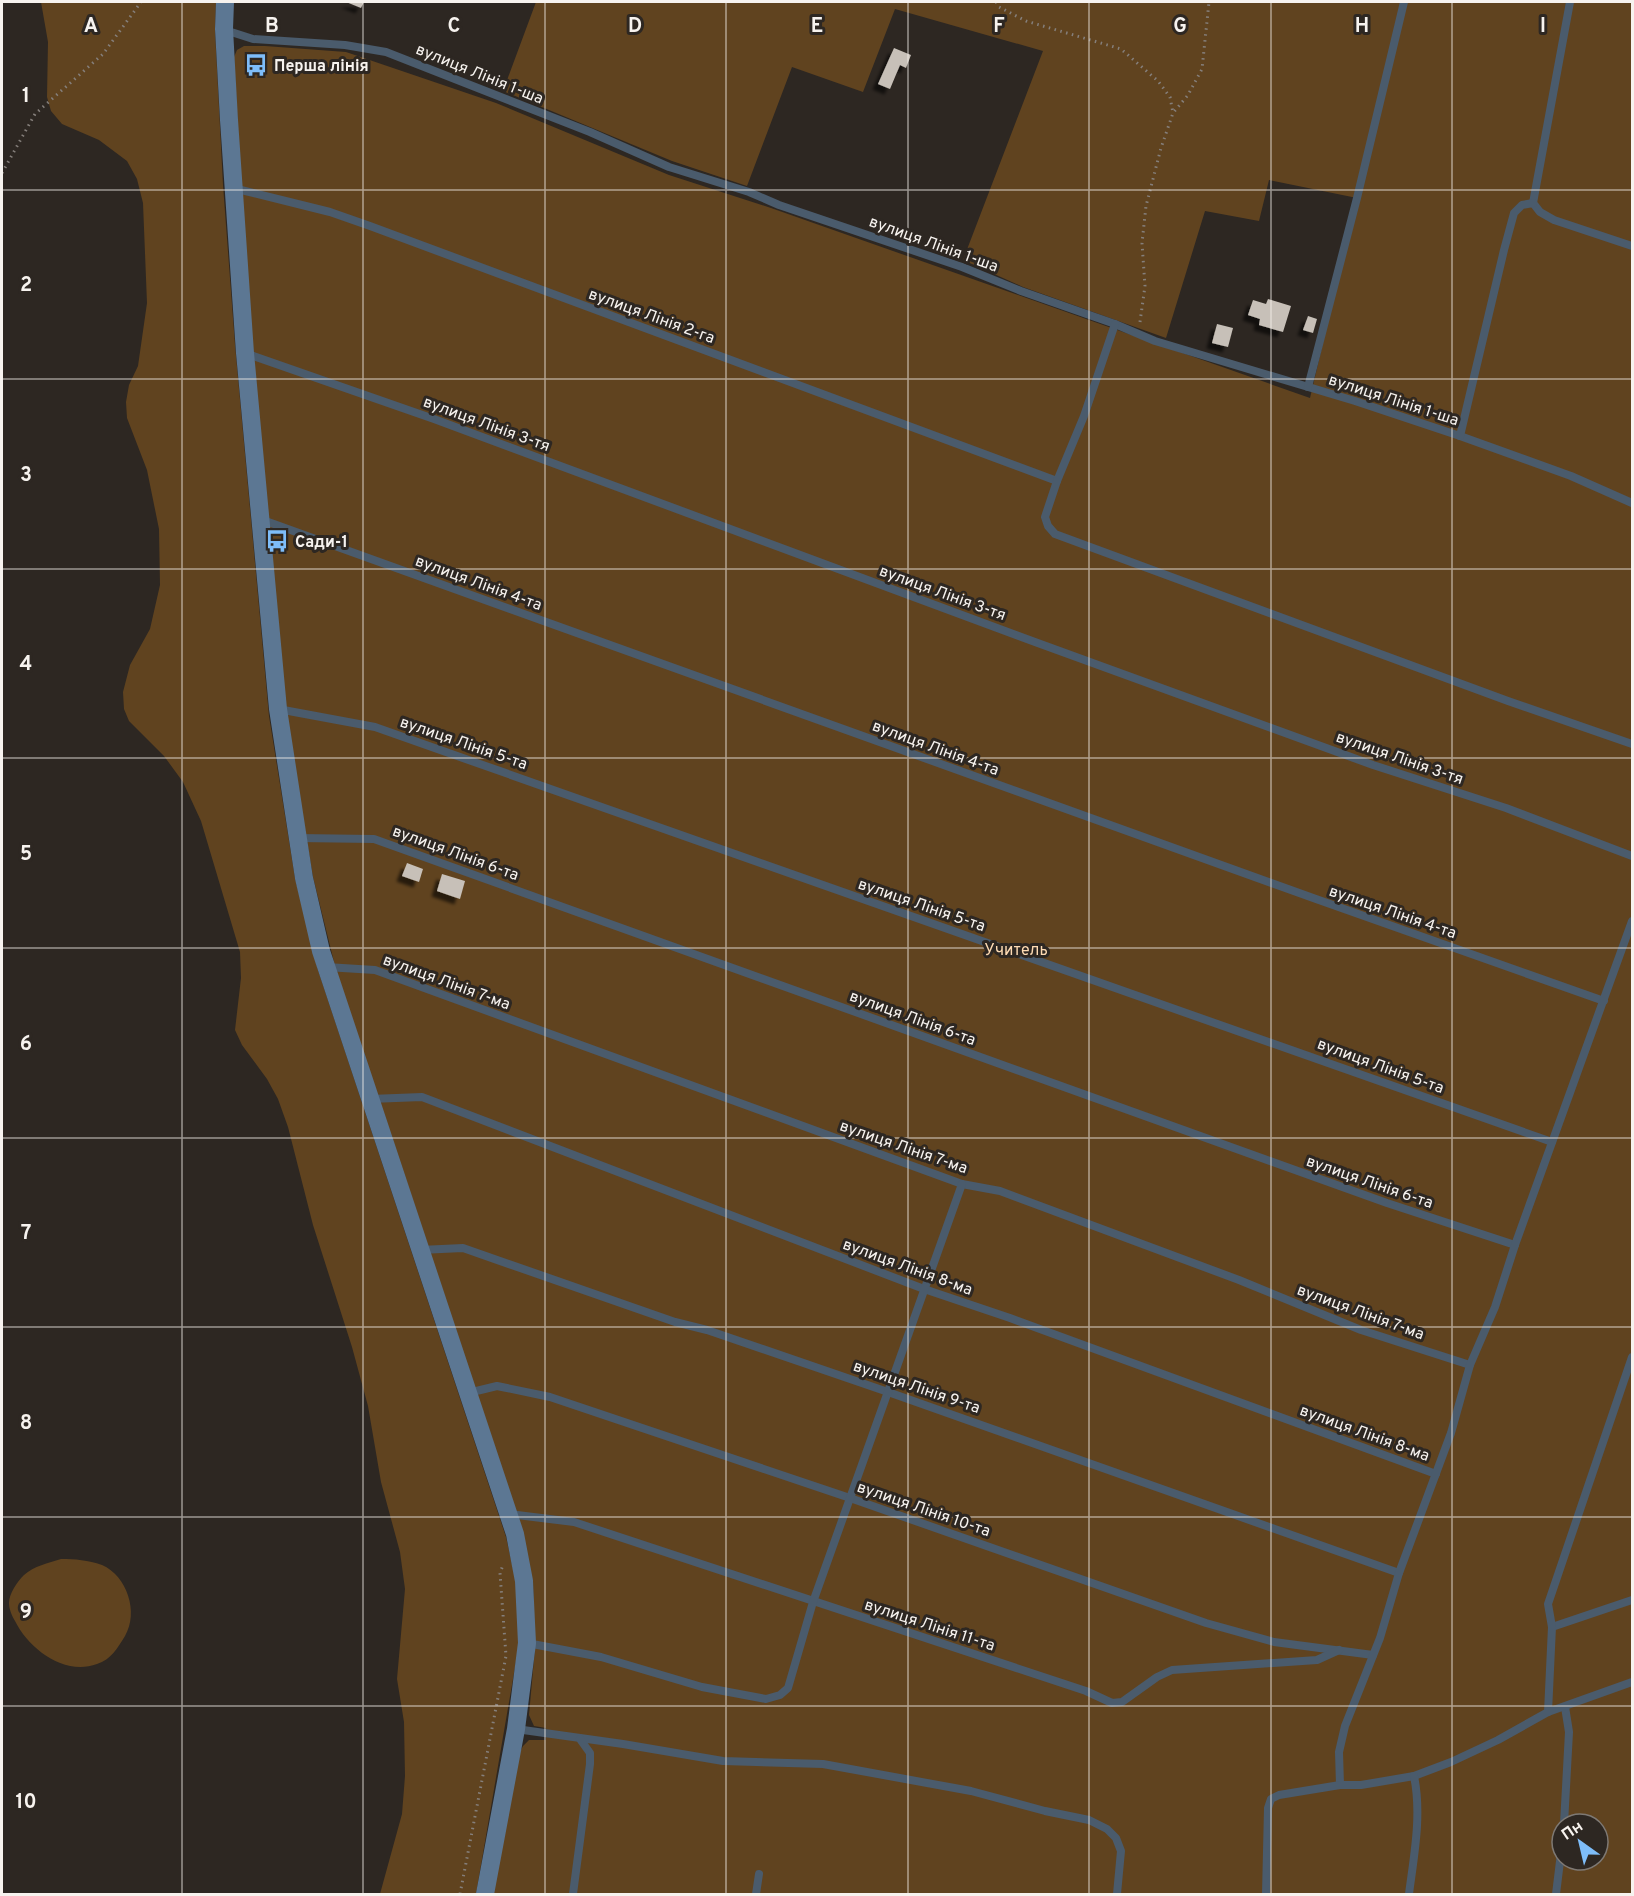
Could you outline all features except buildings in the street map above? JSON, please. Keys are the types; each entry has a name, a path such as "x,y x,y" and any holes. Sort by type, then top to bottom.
{"main road":[{"path":"225,2 224,29 244,353 278,709 304,878 326,967 508,1514 524,1581 528,1643 516,1730 485,1894"}],"lane":[{"path":"1308,387 1357,198 1404,2"},
{"path":"1570,2 1533,203 1540,212 1554,219 1632,246"},
{"name":"вулиця Лінія 1-ша","path":"224,29 253,39 345,45 386,52 590,132 669,167 749,192 779,205 962,267 1155,340 1460,436 1571,476 1632,502"},
{"name":"вулиця Лінія 2-га","path":"233,188 330,212 360,222 1057,481"},
{"path":"1460,436 1514,213 1522,205 1533,203"},
{"path":"1115,324 1084,416 1045,517 1048,526 1055,534 1508,701 1632,744"},
{"name":"вулиця Лінія 3-тя","path":"244,353 434,419 1373,765 1506,808 1632,856"},
{"name":"вулиця Лінія 4-та","path":"259,519 1604,1001"},
{"name":"вулиця Лінія 5-та","path":"278,709 375,726 1552,1142"},
{"name":"вулиця Лінія 6-та","path":"297,838 374,839 1376,1200 1515,1245"},
{"path":"1340,1785 1339,1752 1345,1726 1373,1654 1399,1573 1451,1433 1470,1365 1495,1307 1515,1245 1632,921"},
{"name":"вулиця Лінія 7-ма","path":"326,967 375,970 962,1184 1000,1191 1239,1280 1361,1330 1470,1365"},
{"name":"вулиця Лінія 8-ма","path":"370,1099 422,1097 924,1289 1010,1318 1436,1474"},
{"path":"528,1643 601,1658 702,1687 766,1699 780,1695 788,1688 813,1602 962,1184"},
{"name":"вулиця Лінія 9-та","path":"420,1250 463,1248 675,1322 707,1330 888,1392 1399,1573"},
{"path":"1548,1712 1552,1627 1548,1604 1632,1357"},
{"name":"вулиця Лінія 10-та","path":"468,1393 497,1386 550,1397 850,1498 1206,1623 1274,1642 1373,1654"},
{"name":"вулиця Лінія 11-та","path":"508,1514 574,1522 1086,1691 1112,1703 1122,1702 1157,1677 1172,1671 1317,1660 1339,1650"},
{"path":"1552,1627 1632,1600"},
{"path":"1266,1894 1268,1808 1271,1799 1279,1795 1340,1785 1361,1785 1414,1776 1498,1740 1548,1712 1632,1682"},
{"path":"1565,1707 1569,1732 1565,1812"},
{"path":"516,1730 623,1744 723,1761 823,1764 971,1791 1089,1820 1107,1829 1116,1838 1121,1851 1117,1894"},
{"path":"573,1894 590,1764 590,1753 580,1739"},
{"path":"1409,1894 1416,1844 1418,1797 1414,1776"},
{"path":"1556,1894 1559,1872"},
{"path":"756,1894 759,1874"}],"path":[{"path":"2,173 35,114 103,54 141,2"},
{"path":"996,2 999,7 1026,21 1121,49 1158,81 1170,97 1173,113"},
{"path":"1138,333 1145,286 1142,243 1146,206 1173,113 1188,95 1202,69 1209,2"},
{"path":"460,1894 506,1656 500,1573 504,1563"}],"green space":[{"path":"41,2 216,2 215,31 223,185 235,345 269,716 295,878 318,970 506,1537 516,1582 519,1644 476,1894 380,1894 402,1814 405,1776 404,1722 397,1679 405,1589 400,1552 381,1482 368,1406 352,1347 313,1225 288,1127 278,1099 267,1079 242,1045 235,1030 241,978 240,952 201,821 183,782 164,756 129,721 124,709 123,692 130,665 150,629 160,585 159,529 147,470 127,418 126,402 129,385 138,366 147,303 143,203 137,179 127,161 99,140 62,124 51,111 47,97 48,42"},
{"name":"Учитель","path":"536,2 1632,2 1632,1894 493,1894 520,1752 529,1740 546,1740 546,1728 534,1726 529,1715 535,1648 533,1582 337,974 313,877 286,717 250,343 234,57 237,50 244,46 265,46 346,52 496,103 669,175 771,208 1310,398 1357,198 1269,180 1259,221 1205,211 1166,338 1023,287 963,260 1043,51 895,9 863,92 792,67 747,186 672,161 503,91"},
{"path":"61,1559 82,1560 102,1565 118,1577 128,1596 131,1616 125,1636 110,1656 97,1664 85,1667 72,1666 49,1658 29,1641 11,1612 10,1596 24,1575 37,1567"}],"place":[{"name":"Перша лінія","path":"256,65"},
{"name":"Сади-1","path":"277,541"}]}
